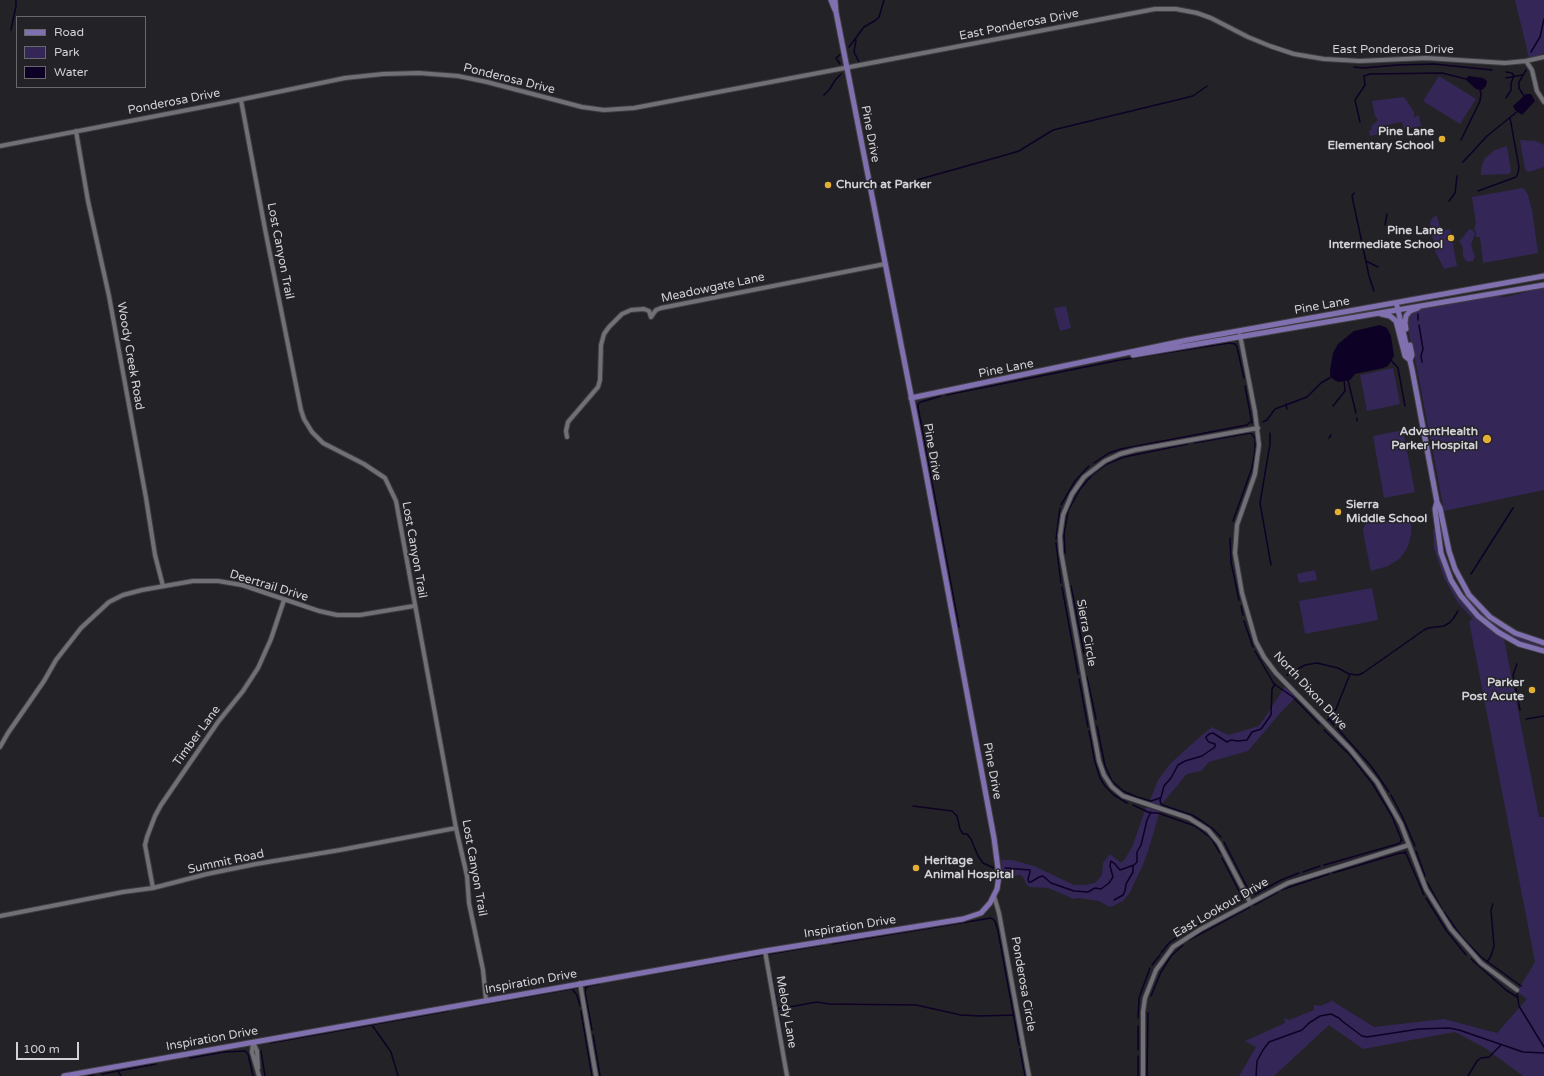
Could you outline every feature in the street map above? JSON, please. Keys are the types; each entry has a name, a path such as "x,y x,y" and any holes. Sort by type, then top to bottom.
{"main road":[{"name":"Pine Drive","path":"831,0 836,12 848,68 997,854 999,876 994,896"},
{"name":"Pine Drive","path":"836,0 836,12"},
{"name":"Pine Lane","path":"911,398 1104,359 1544,276"},
{"name":"Pine Lane","path":"1240,334 1332,322 1398,309 1544,285"},
{"path":"1410,360 1412,354 1405,323 1407,314 1414,309 1450,301"},
{"path":"1396,303 1410,360 1437,502 1440,508 1453,564 1469,595 1500,625 1523,637 1544,643"},
{"path":"1332,322 1382,314 1390,316 1396,321 1405,356 1410,360"},
{"path":"1437,502 1435,509 1442,558 1451,580 1463,600 1478,616 1498,632 1519,644 1544,651"},
{"name":"Inspiration Drive","path":"64,1076 580,983 968,918 984,910 994,896"}],"street":[{"name":"East Ponderosa Drive","path":"848,68 1135,12 1162,9 1183,10 1210,18 1252,40 1294,54 1324,59 1360,61 1426,58 1497,63 1535,60 1544,57"},
{"path":"1532,70 1535,60"},
{"path":"1526,61 1532,70 1537,91 1544,102"},
{"name":"Ponderosa Drive","path":"0,146 359,76 419,73 449,75 479,80 589,108 621,110 640,108 848,68"},
{"name":"Lost Canyon Trail","path":"241,100 301,410 308,427 317,438 328,446 374,469 385,478 393,494 398,510 414,606 465,870 469,903 481,957 486,1000"},
{"name":"Woody Creek Road","path":"76,131 88,201 109,296 155,555 163,586"},
{"name":"Meadowgate Lane","path":"566,437 568,422 598,387 601,372 604,334 612,322 622,314 631,310 644,309 648,311 651,317 656,310 661,308 885,264"},
{"name":"North Dixon Drive","path":"1240,334 1258,428 1259,445 1257,465 1238,520 1235,541 1235,557 1238,576 1253,636 1264,657 1276,673 1350,749 1375,778 1395,812 1426,889 1451,929 1481,963 1517,990"},
{"name":"Sierra Circle","path":"1250,902 1221,846 1210,831 1189,818 1123,796 1112,788 1104,775 1099,762 1061,552 1060,536 1063,515 1073,492 1090,472 1108,459 1135,450 1258,428"},
{"name":"Deertrail Drive","path":"0,746 44,681 56,660 87,621 116,598 130,593 163,586 193,582 230,582 319,611 347,616 371,614 414,606"},
{"name":"Timber Lane","path":"153,888 145,845 156,815 218,722 243,691 258,668 271,639 284,600"},
{"name":"Summit Road","path":"0,916 123,892 153,888 207,874 256,864 348,849 456,828"},
{"name":"East Lookout Drive","path":"1143,1076 1144,1001 1159,965 1171,950 1183,939 1250,902 1294,880 1409,845"},
{"name":"Ponderosa Circle","path":"994,896 999,913 1029,1076"},
{"name":"Melody Lane","path":"765,951 787,1076"},
{"path":"580,983 596,1076"},
{"path":"253,1042 258,1052 259,1076"}],"green space":[{"path":"1515,0 1544,0 1544,53 1529,58"},
{"path":"1439,76 1476,99 1460,124 1423,101"},
{"path":"1404,97 1414,112 1414,117 1419,115 1421,126 1404,129 1402,122 1382,126 1383,133 1370,136 1369,131 1372,129 1371,127 1378,120 1375,116 1372,101"},
{"path":"1520,140 1536,141 1544,145 1544,167 1528,172 1525,169"},
{"path":"1507,146 1511,171 1509,174 1481,175 1481,168 1485,158 1495,150"},
{"path":"1523,188 1528,195 1532,210 1538,253 1483,263 1480,237 1476,237 1476,232 1474,229 1476,223 1472,197"},
{"path":"1437,215 1441,231 1450,229 1457,266 1444,269 1435,251 1430,223 1432,218"},
{"path":"1469,229 1475,233 1471,245 1475,257 1473,261 1469,262 1466,261 1463,256 1463,248 1459,241"},
{"name":"AdventHealth Parker Hospital","path":"1544,288 1544,490 1444,511 1407,320 1410,314 1417,310 1497,296 1505,297"},
{"path":"1066,306 1071,328 1060,331 1054,308"},
{"path":"1393,368 1400,404 1367,411 1360,375"},
{"path":"1403,430 1415,492 1384,498 1373,436"},
{"path":"1411,516 1411,535 1404,553 1399,559 1388,566 1371,571 1363,529 1366,523 1372,522 1374,519 1378,518 1382,521"},
{"path":"1433,529 1435,530 1437,548 1441,563 1457,596 1481,623 1504,639 1539,817 1544,817 1544,1076 1523,1076 1485,1048 1455,1032 1363,1049 1329,1025 1274,1076 1239,1076 1256,1047 1245,1041 1285,1023 1284,1018 1289,1020 1314,1010 1314,1005 1320,1006 1332,1001 1332,999 1334,1002 1374,1027 1444,1019 1497,1033 1527,999 1517,992 1535,962 1469,621 1473,619 1458,603 1444,578 1434,548"},
{"path":"1315,570 1317,580 1299,583 1297,574"},
{"path":"1372,588 1378,620 1305,634 1299,601"},
{"path":"1473,603 1490,620 1506,631 1522,639 1544,646 1544,649 1524,643 1504,633 1484,619 1471,605"},
{"path":"1285,687 1296,697 1248,751 1209,762 1201,771 1187,774 1160,806 1149,803 1158,780 1171,763 1202,735 1212,727 1228,735 1259,726"},
{"path":"1146,807 1160,811 1149,848 1143,865 1129,894 1123,901 1115,905 1110,907 1099,901 1079,898 1074,899 1048,888 1030,887 1020,875 1002,878 1001,860 1012,860 1034,866 1074,885 1095,883 1102,875 1103,863 1110,854 1121,863 1125,859 1133,845"}],"water":[{"path":"1468,76 1483,78 1487,81 1486,86 1482,90 1476,89 1466,80"},
{"path":"1526,94 1531,94 1535,101 1522,115 1515,110 1513,106"},
{"path":"1380,325 1387,328 1391,336 1394,356 1388,366 1355,374 1350,380 1339,382 1334,380 1330,375 1330,371 1333,353 1338,344 1354,331"}],"waterway":[{"path":"11,30 16,0"},
{"path":"849,47 864,27 879,17 884,0"},
{"path":"1531,52 1540,37 1544,19"},
{"path":"856,40 854,52 860,64"},
{"path":"840,64 836,58 842,53"},
{"path":"1354,67 1363,68 1434,64 1492,70"},
{"path":"1524,96 1519,88 1519,82 1526,70"},
{"path":"1506,72 1512,73 1514,76 1511,83 1511,90 1506,98"},
{"path":"1360,122 1355,100 1365,85 1364,76 1370,74 1442,73 1466,79"},
{"path":"824,95 841,74"},
{"path":"1506,78 1522,75"},
{"path":"877,184 899,185 1019,151 1053,130 1193,96 1207,86"},
{"path":"1461,140 1480,101 1480,89"},
{"path":"1463,162 1487,136 1518,111"},
{"path":"1478,191 1516,177 1518,173 1519,167 1510,118"},
{"path":"1449,201 1455,193 1457,176"},
{"path":"1354,193 1352,196 1369,276 1374,291"},
{"path":"1385,225 1387,214"},
{"path":"1366,261 1378,267"},
{"path":"1418,314 1418,320"},
{"path":"1419,325 1423,349 1421,356 1422,362"},
{"path":"946,395 1120,360 1229,343 1235,344 1237,347 1244,378"},
{"path":"1390,359 1398,368 1405,406"},
{"path":"1263,422 1267,420 1275,409 1307,397 1321,383 1333,376"},
{"path":"1333,406 1345,391 1344,380"},
{"path":"1348,380 1356,413"},
{"path":"1245,386 1252,423"},
{"path":"941,396 921,402 918,404 918,407 959,627"},
{"path":"1286,404 1287,409"},
{"path":"1094,463 1109,453 1121,449 1247,425 1250,422"},
{"path":"1194,443 1250,433 1253,435"},
{"path":"1270,433 1270,444 1260,503 1271,565"},
{"path":"1233,521 1252,468 1255,450 1255,439 1253,435"},
{"path":"1065,554 1064,534 1068,511 1080,489 1092,475 1107,464 1124,457 1188,444"},
{"path":"1061,505 1075,481 1089,466"},
{"path":"1056,539 1060,508"},
{"path":"1471,574 1513,508"},
{"path":"1230,538 1231,562 1239,600"},
{"path":"1056,543 1061,583"},
{"path":"1071,586 1084,653"},
{"path":"1062,587 1078,674"},
{"path":"1241,606 1243,615"},
{"path":"1287,675 1305,665 1317,663 1338,668 1349,674 1358,675 1424,630 1444,626 1449,623 1458,611"},
{"path":"1244,621 1253,647"},
{"path":"1255,651 1274,684 1293,697 1319,724"},
{"path":"1517,664 1513,675 1520,710"},
{"path":"1328,720 1336,709 1350,674"},
{"path":"1087,677 1096,719"},
{"path":"1079,679 1088,727"},
{"path":"1160,801 1164,786 1171,778 1178,765 1185,761 1202,756 1215,747 1215,744 1207,740 1206,737 1209,734 1213,733 1227,742 1231,740 1238,741 1247,740 1252,732 1261,729 1271,715 1272,689 1275,684"},
{"path":"1526,719 1544,716"},
{"path":"1329,719 1334,725"},
{"path":"1097,726 1105,766 1112,781 1123,791 1137,797 1151,801 1160,798"},
{"path":"1337,728 1371,766 1389,792"},
{"path":"1324,730 1350,755 1372,783 1392,816 1402,841"},
{"path":"1089,731 1095,762 1100,778 1105,786 1114,795 1127,803"},
{"path":"1391,795 1415,846"},
{"path":"1160,800 1161,804 1192,815 1202,821 1221,837"},
{"path":"1133,805 1150,813 1158,813 1195,826 1211,838 1220,853"},
{"path":"913,806 952,811 957,816 960,829 963,834 967,834 971,839 978,856 983,863 994,868"},
{"path":"1005,868 1030,870 1028,879 1029,882 1043,876 1051,883 1074,891 1088,892 1095,888 1101,889 1109,883 1113,877 1110,866 1111,861 1120,870 1134,865 1137,862 1137,852 1141,845 1147,820 1151,812"},
{"path":"1324,865 1394,845 1400,843 1401,840"},
{"path":"1224,842 1250,893"},
{"path":"1405,851 1424,895"},
{"path":"1416,851 1425,876"},
{"path":"1333,873 1400,853 1405,853"},
{"path":"1161,953 1169,943 1183,933 1242,900 1242,897 1222,858"},
{"path":"1114,900 1123,895 1126,884 1133,872 1133,865"},
{"path":"1303,872 1320,866"},
{"path":"1255,894 1281,880 1299,873"},
{"path":"1281,890 1329,874"},
{"path":"1427,882 1442,909"},
{"path":"1254,905 1278,892"},
{"path":"1426,898 1446,930 1466,955"},
{"path":"1487,962 1491,956 1494,946 1491,910 1493,904"},
{"path":"1189,940 1250,907"},
{"path":"1444,912 1461,936 1481,957 1521,986"},
{"path":"832,944 991,918 995,921 998,931 1019,1045"},
{"path":"605,982 823,945"},
{"path":"1151,996 1161,972 1171,956 1183,945"},
{"path":"1152,965 1160,955"},
{"path":"1471,959 1506,990 1517,997"},
{"path":"1138,1018 1139,998 1150,968"},
{"path":"772,976 778,1009 817,1002 829,1004 916,1005 961,1015 1014,1015"},
{"path":"469,1007 599,984"},
{"path":"589,986 586,988 585,992 592,1030"},
{"path":"573,990 577,995 580,1006"},
{"path":"1517,992 1519,1006 1544,1047"},
{"path":"778,1009 783,1039"},
{"path":"270,1043 448,1011"},
{"path":"581,1011 592,1076"},
{"path":"1147,1076 1148,1013"},
{"path":"1256,1076 1257,1061 1269,1042 1302,1030 1309,1023 1320,1016 1331,1014 1339,1018 1362,1036 1367,1037 1419,1029 1449,1028 1523,1052 1544,1053"},
{"path":"372,1025 391,1052 398,1076"},
{"path":"1138,1026 1138,1050"},
{"path":"593,1035 600,1076"},
{"path":"1468,1076 1477,1061 1481,1058 1489,1057 1501,1045"},
{"path":"1020,1049 1025,1076"},
{"path":"190,1058 224,1052 245,1051 248,1054 253,1076"},
{"path":"261,1051 265,1076"},
{"path":"1138,1056 1138,1076"},
{"path":"102,1074 156,1064"},
{"path":"117,1070 121,1076"},
{"path":"88,1076 94,1075"}],"place":[{"name":"Pine Lane Elementary School","path":"1442,139"},
{"name":"Church at Parker","path":"828,185"},
{"name":"Pine Lane Intermediate School","path":"1451,238"},
{"name":"AdventHealth Parker Hospital","path":"1487,439"},
{"name":"Sierra Middle School","path":"1338,512"},
{"name":"Parker Post Acute","path":"1532,690"},
{"name":"Heritage Animal Hospital","path":"916,868"}]}
